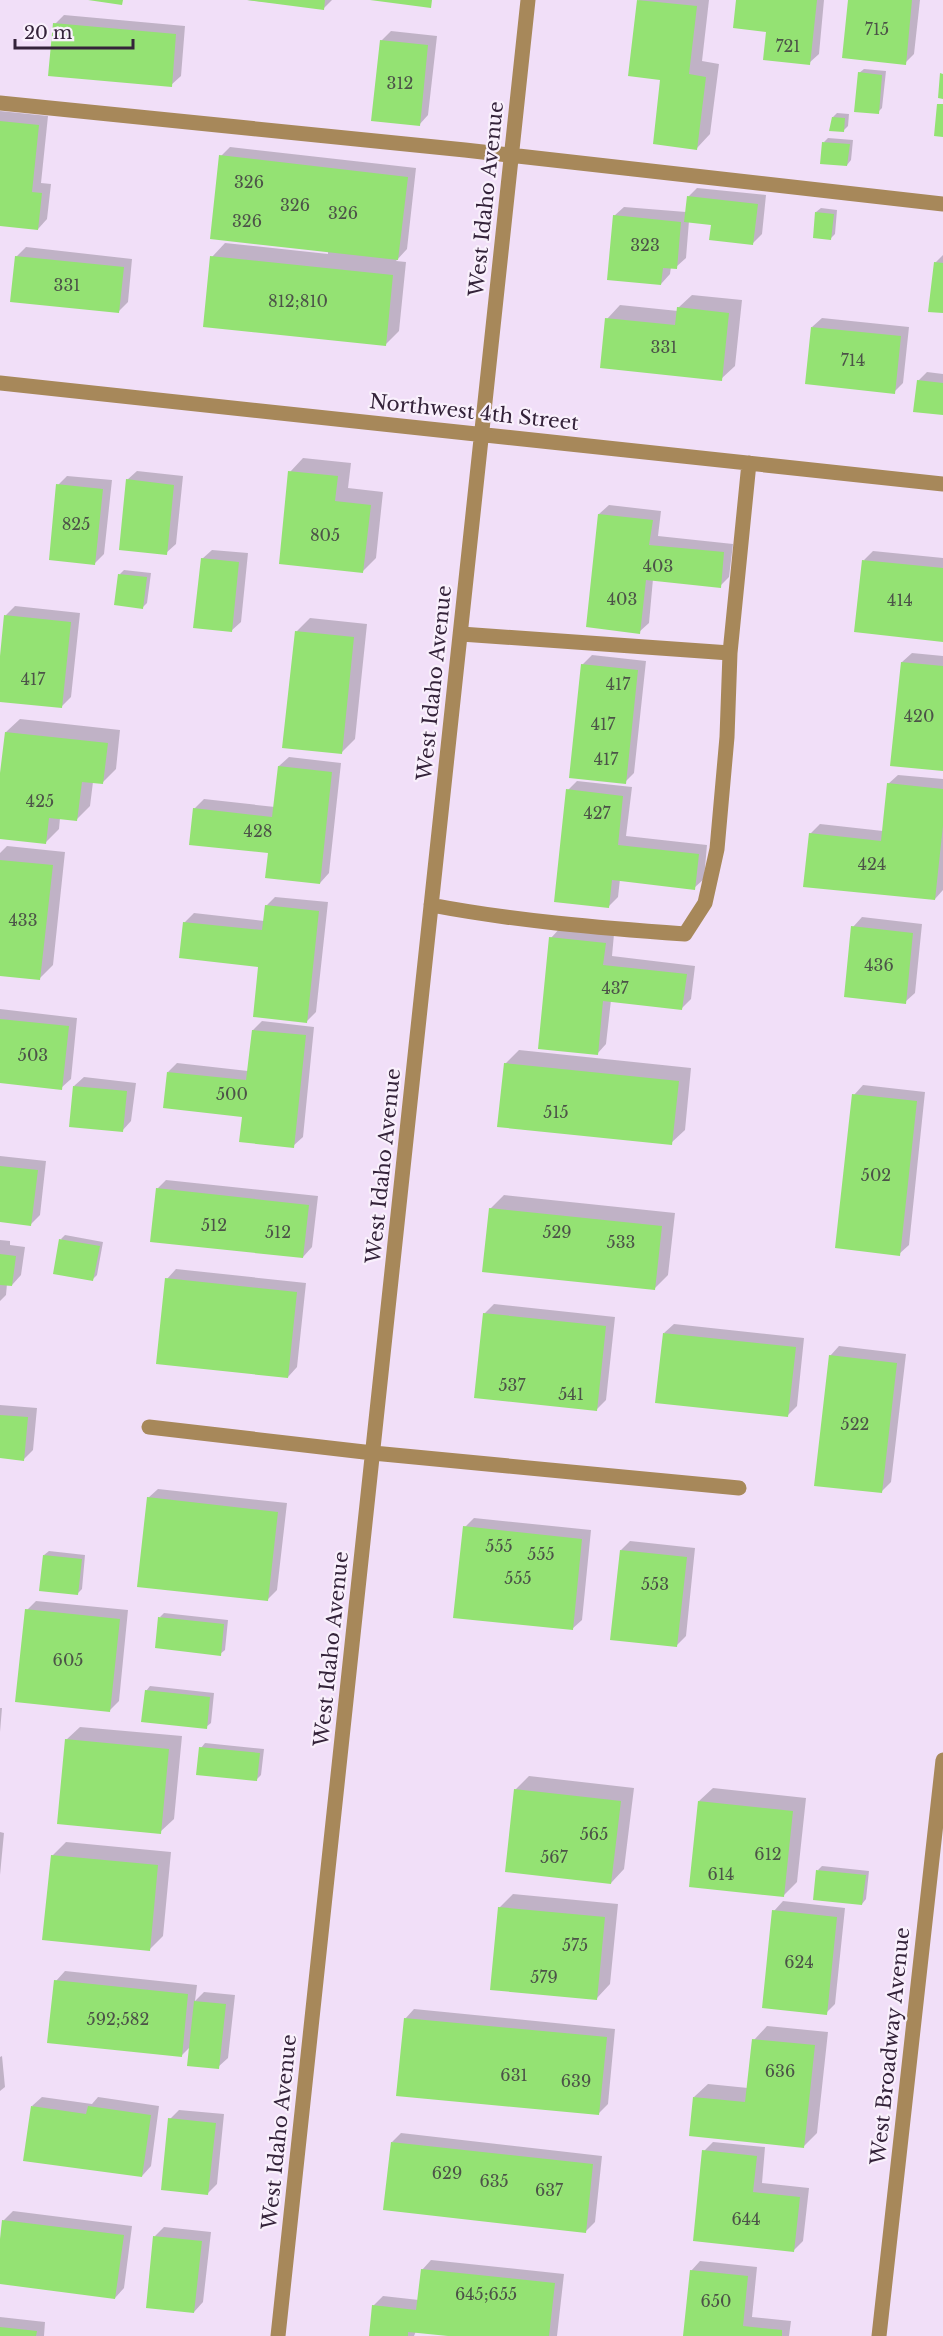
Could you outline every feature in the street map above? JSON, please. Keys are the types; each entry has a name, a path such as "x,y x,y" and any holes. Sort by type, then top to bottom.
{"street":[{"name":"West Idaho Avenue","path":"278,2336 528,0"},
{"path":"0,103 512,155 943,204"},
{"name":"Northwest 4th Street","path":"0,382 943,484"},
{"path":"431,905 601,927 685,934 705,903 717,849 727,737 730,653 749,463"},
{"path":"461,634 730,653"},
{"path":"149,1427 373,1453 740,1488"},
{"name":"West Broadway Avenue","path":"879,2336 943,1760"}],"building":[{"path":"88,0 123,0 122,5"},
{"path":"247,0 325,0 324,10"},
{"path":"370,0 432,0 431,8"},
{"path":"637,0 697,6 689,74 706,77 697,150 653,144 660,80 628,76"},
{"path":"736,0 817,0 810,65 763,60 766,32 733,28"},
{"path":"848,0 912,0 906,65 842,58"},
{"path":"53,23 176,34 172,87 48,76"},
{"path":"380,40 428,45 420,126 371,121"},
{"path":"858,72 882,75 879,114 854,112"},
{"path":"940,73 943,74 943,99 938,98"},
{"path":"937,104 943,104 943,137 934,136"},
{"path":"832,117 845,118 844,132 829,131"},
{"path":"0,121 39,125 32,192 42,193 38,230 0,226"},
{"path":"822,142 850,144 847,166 820,164"},
{"path":"219,155 408,177 398,260 210,239"},
{"path":"687,196 758,204 753,245 709,240 711,225 684,222"},
{"path":"815,212 834,214 831,240 813,238"},
{"path":"613,215 681,222 677,269 663,268 661,285 607,280"},
{"path":"15,256 124,267 119,313 10,302"},
{"path":"210,256 393,275 386,346 203,327"},
{"path":"934,262 943,263 943,313 928,312"},
{"path":"677,307 729,313 722,381 600,368 605,318 675,325"},
{"path":"811,327 901,336 895,394 805,384"},
{"path":"917,380 943,383 943,415 913,412"},
{"path":"288,471 338,476 335,501 371,505 363,573 279,564"},
{"path":"126,479 174,485 167,555 119,550"},
{"path":"56,484 103,489 95,565 49,560"},
{"path":"598,514 653,520 649,545 724,552 721,588 646,580 640,634 586,627"},
{"path":"201,558 239,562 232,632 193,628"},
{"path":"862,560 943,568 943,642 854,632"},
{"path":"118,574 147,577 143,609 114,605"},
{"path":"4,615 71,622 62,708 0,702 0,656"},
{"path":"295,631 354,637 342,754 282,748"},
{"path":"901,662 943,666 943,771 890,766"},
{"path":"581,664 638,670 626,784 569,778"},
{"path":"5,732 108,743 103,784 82,782 77,821 49,818 46,844 0,839 0,773"},
{"path":"278,766 332,772 320,884 265,878 268,853 189,845 193,808 272,817"},
{"path":"887,783 943,789 943,825 935,900 803,887 809,833 881,841"},
{"path":"566,789 623,796 618,845 699,854 695,890 612,880 609,908 554,902"},
{"path":"0,860 53,865 40,980 0,976"},
{"path":"265,905 319,911 307,1023 253,1017 258,967 179,958 183,922 262,930"},
{"path":"851,926 913,933 906,1004 844,997"},
{"path":"549,937 606,943 603,965 687,974 682,1010 603,1001 598,1055 538,1049"},
{"path":"0,1019 69,1026 62,1090 0,1083"},
{"path":"252,1030 306,1035 294,1148 239,1142 242,1117 163,1108 167,1072 246,1080"},
{"path":"504,1063 679,1081 672,1145 497,1127"},
{"path":"73,1086 127,1091 123,1132 69,1127"},
{"path":"852,1094 917,1101 900,1256 835,1248"},
{"path":"0,1166 38,1170 31,1226 0,1222"},
{"path":"156,1188 309,1205 303,1258 150,1242"},
{"path":"489,1208 662,1226 655,1290 482,1272"},
{"path":"59,1239 100,1246 93,1281 53,1274"},
{"path":"0,1254 16,1256 12,1286 0,1285"},
{"path":"165,1278 297,1292 288,1378 156,1364"},
{"path":"483,1313 606,1326 597,1411 474,1398"},
{"path":"663,1333 796,1347 788,1417 655,1403"},
{"path":"829,1355 897,1363 882,1493 814,1486"},
{"path":"0,1415 28,1417 24,1461 0,1458"},
{"path":"147,1497 278,1512 268,1601 137,1587"},
{"path":"463,1526 582,1539 573,1630 453,1618"},
{"path":"620,1550 687,1557 677,1647 610,1640"},
{"path":"43,1555 82,1559 78,1595 39,1591"},
{"path":"25,1609 120,1619 110,1712 15,1702"},
{"path":"158,1617 224,1624 221,1656 155,1648"},
{"path":"145,1690 210,1697 207,1729 141,1722"},
{"path":"65,1739 169,1749 161,1834 57,1824"},
{"path":"199,1747 260,1753 257,1781 196,1775"},
{"path":"514,1789 621,1801 611,1884 505,1872"},
{"path":"698,1801 793,1811 784,1897 689,1887"},
{"path":"51,1855 158,1865 150,1951 42,1940"},
{"path":"816,1870 866,1875 862,1905 813,1900"},
{"path":"498,1907 605,1917 597,2000 490,1990"},
{"path":"772,1910 837,1917 827,2015 762,2008"},
{"path":"54,1980 188,1994 182,2057 47,2043"},
{"path":"194,2001 226,2004 219,2069 187,2066"},
{"path":"404,2018 607,2037 599,2115 396,2096"},
{"path":"752,2039 815,2045 804,2148 689,2136 693,2097 745,2102"},
{"path":"31,2106 86,2114 88,2106 151,2115 142,2177 23,2161"},
{"path":"168,2118 216,2123 208,2195 161,2190"},
{"path":"391,2142 593,2164 586,2233 383,2210"},
{"path":"702,2150 757,2156 753,2192 800,2197 794,2252 693,2241"},
{"path":"2,2220 124,2235 115,2299 0,2284"},
{"path":"153,2236 202,2241 194,2313 146,2308"},
{"path":"421,2269 555,2283 549,2336 448,2336 408,2332 408,2336 369,2336 372,2305 416,2310"},
{"path":"690,2270 748,2276 743,2326 782,2330 782,2336 683,2336"},
{"path":"0,2327 37,2331 36,2336 0,2336"}]}
